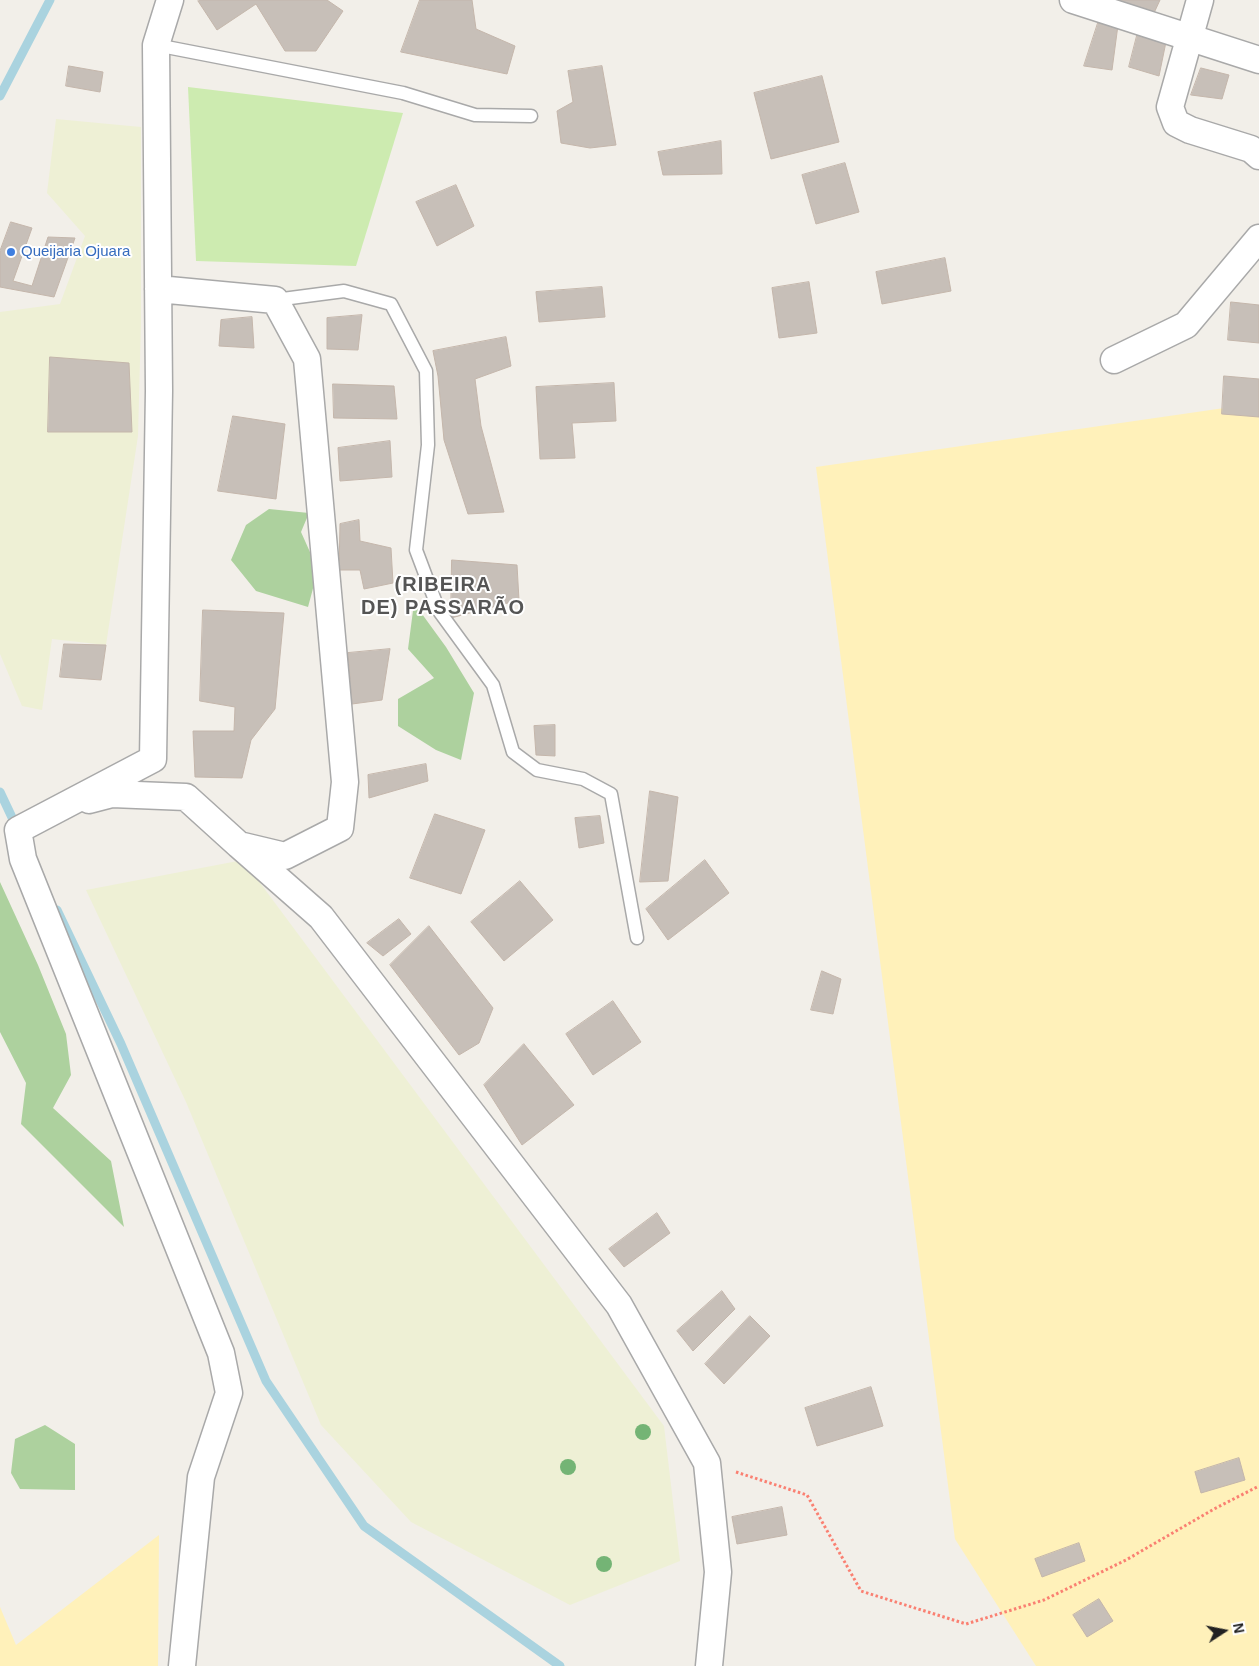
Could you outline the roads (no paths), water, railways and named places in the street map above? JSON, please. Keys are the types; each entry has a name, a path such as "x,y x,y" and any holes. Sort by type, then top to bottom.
{"street":[{"path":"170,0 156,45 159,392 153,759 18,830 23,859 221,1353 229,1393 201,1477 182,1666"},
{"path":"1073,0 1259,60"},
{"path":"1200,0 1170,107 1176,123 1190,130 1251,149 1259,156"},
{"path":"1114,360 1186,326 1259,238"},
{"path":"158,290 275,300 307,359 345,782 340,828 285,856 239,846"},
{"path":"63,807 112,794 186,797 321,918 619,1305 707,1463 718,1572 709,1666"}],"lane":[{"path":"156,45 403,93 476,115 531,116"},
{"path":"275,300 344,291 391,304 426,371 428,445 416,550 439,611 493,685 513,752 536,770 583,779 611,794 637,938"}],"waterway":[{"path":"0,96 50,0"},
{"path":"0,792 17,828"},
{"path":"57,910 121,1044 266,1381 364,1526 560,1666"}],"place":[{"name":"Queijaria Ojuara","path":"11,252"}],"district":[{"name":"(RIBEIRA DE) PASSARÃO","path":"443,596"}]}
